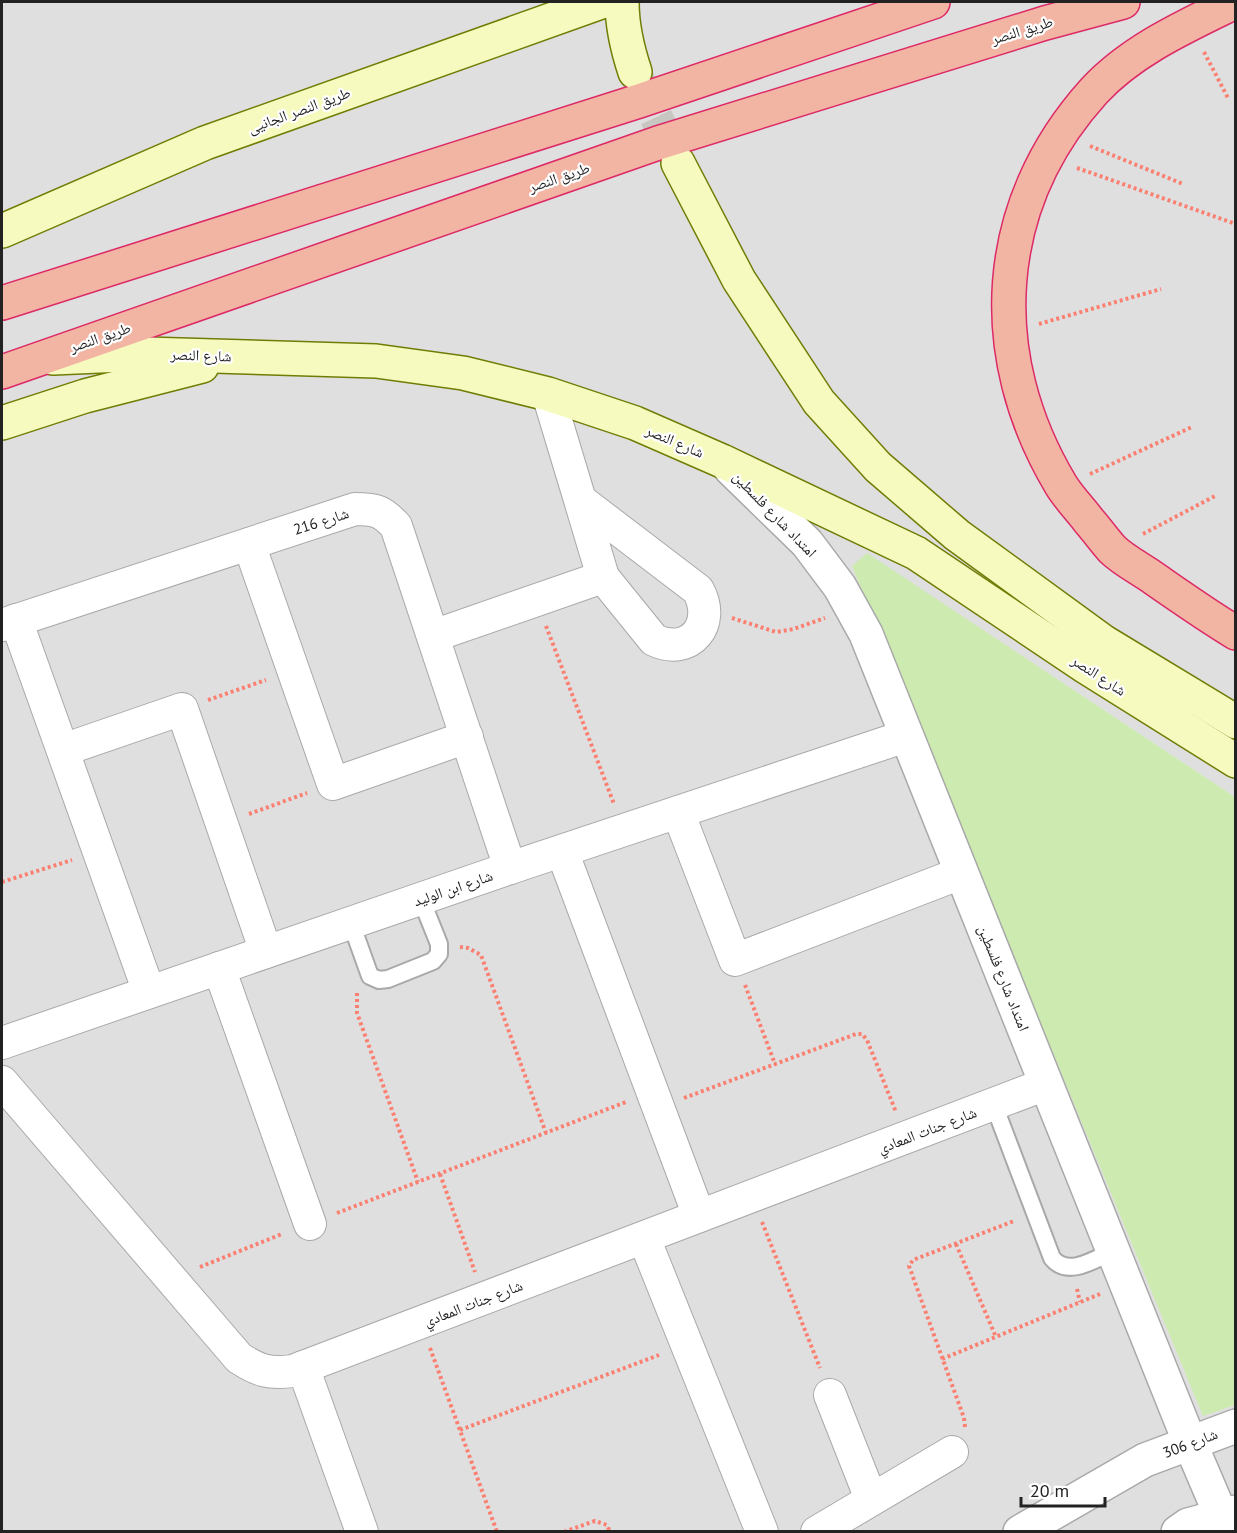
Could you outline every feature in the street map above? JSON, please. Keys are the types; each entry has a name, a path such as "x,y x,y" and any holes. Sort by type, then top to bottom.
{"highway":[{"path":"2,303 639,101 933,2"},
{"name":"طريق النصر","path":"2,372 658,143 1045,22 1123,2"},
{"path":"1235,2 1139,52 1095,90 1052,146 1026,199 1014,243 1008,288 1010,333 1020,387 1037,438 1062,487 1113,550 1236,633"}],"main road":[{"name":"طريق النصر الجانيى","path":"2,231 205,143 601,2"},
{"path":"622,2 626,47 635,72"},
{"name":"شارع النصر","path":"678,163 739,280 819,402 879,467 957,535 1104,642 1236,722"},
{"name":"شارع النصر","path":"40,359 146,354 376,361 463,373 548,394 635,423 722,461 916,553 1086,668 1236,761"},
{"path":"2,423 85,396 239,357"}],"street":[{"path":"548,394 603,577 654,640 663,645 674,645 693,638 705,620 703,600 698,590 580,500"},
{"name":"امتداد شارع فلسطين","path":"722,461 807,543 840,587 866,634 1190,1443 1229,1520"},
{"name":"شارع 216","path":"9,623 355,509 372,509 385,514 396,526 510,868"},
{"path":"249,544 333,784 467,737"},
{"path":"433,636 603,577"},
{"path":"9,623 63,750 148,992"},
{"path":"63,750 182,709 266,952"},
{"name":"شارع ابن الوليد","path":"2,1043 510,868 906,736"},
{"path":"678,812 735,960 961,873"},
{"path":"562,851 699,1216"},
{"path":"219,968 310,1224"},
{"name":"شارع جنات المعادي","path":"2,1082 239,1358 255,1368 274,1373 293,1371 1046,1084"},
{"path":"644,1238 762,1532"},
{"path":"303,1367 363,1532"},
{"path":"830,1395 871,1499"},
{"name":"شارع 306","path":"1020,1532 1145,1460 1236,1426"},
{"path":"817,1532 952,1452"},
{"path":"1178,1532 1188,1525 1229,1520"}],"lane":[{"path":"351,923 370,976 379,980 388,979 433,962 439,954 440,949 422,899"},
{"path":"994,1105 1052,1258 1061,1266 1073,1267 1113,1251"}],"path":[{"path":"1189,25 1228,98"},
{"path":"1052,146 1183,184"},
{"path":"1052,146 1236,224"},
{"path":"1010,333 1161,289"},
{"path":"1062,487 1192,427"},
{"path":"1113,550 1215,496"},
{"path":"537,600 624,831"},
{"path":"705,610 776,632 794,629 851,607"},
{"path":"182,709 293,670"},
{"path":"221,823 333,784"},
{"path":"2,882 98,851"},
{"path":"440,949 454,946 468,948 481,955 546,1133"},
{"path":"735,960 776,1064"},
{"path":"368,972 360,984 356,998 357,1013 418,1182"},
{"path":"171,1278 546,1133 776,1064 862,1034 867,1040 906,1138"},
{"path":"440,1174 484,1298"},
{"path":"752,1196 830,1395"},
{"path":"952,1452 959,1445 965,1427 964,1418 909,1266 913,1260 1035,1214"},
{"path":"956,1244 996,1337"},
{"path":"942,1359 1126,1284"},
{"path":"420,1322 497,1532"},
{"path":"460,1430 687,1344"},
{"path":"564,1532 595,1521 607,1526 610,1532"}],"shaded area":[{"path":"2,2 1235,2 1235,1531 2,1532"}],"green space":[{"path":"867,553 1235,797 1235,1405 1203,1416 852,566"}],"tunnel":[{"path":"635,73 678,163"}]}
